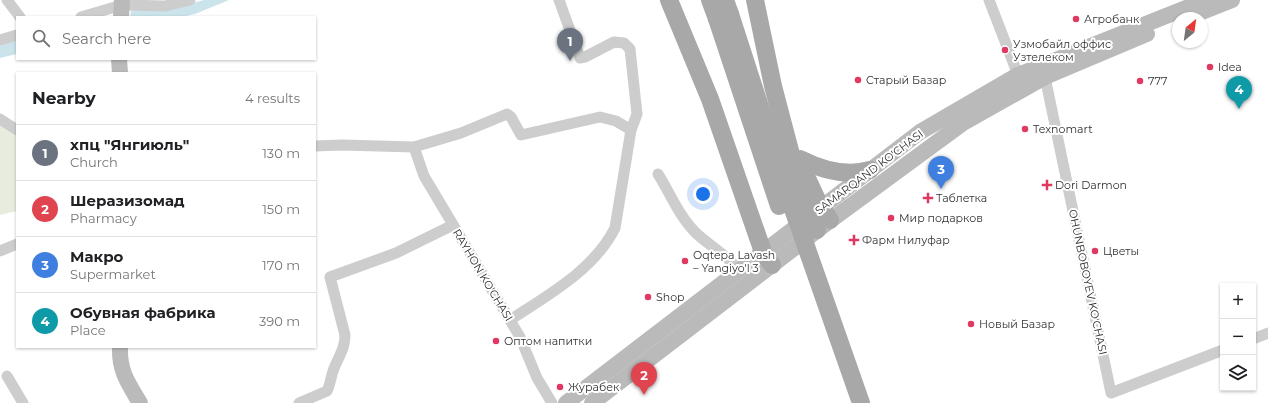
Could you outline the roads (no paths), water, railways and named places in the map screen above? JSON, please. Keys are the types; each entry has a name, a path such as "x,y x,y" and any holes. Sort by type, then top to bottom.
{"main road":[{"path":"669,0 772,255"},
{"path":"682,0 715,83 772,255"},
{"path":"710,0 724,11 861,403"},
{"path":"755,0 773,86 819,219"},
{"path":"763,0 800,159 819,219"},
{"name":"SAMARQAND KO'CHASI","path":"819,219 870,170 920,132 1018,75 1206,0"},
{"path":"1202,12 1232,0"},
{"path":"724,11 786,227 848,403"},
{"name":"SAMARQAND KO'CHASI","path":"566,403 743,277 819,219 963,123 1045,77 1172,24"},
{"path":"119,60 120,72"},
{"path":"800,159 828,171 859,173 870,170"},
{"name":"SAMARQAND KO'CHASI","path":"592,403 743,277"},
{"path":"120,348 120,359 123,374 140,403"}],"street":[{"path":"7,0 19,16"},
{"path":"84,16 122,7 165,6 190,0"},
{"path":"510,320 557,289 586,266 609,241 615,228 631,130 637,114 630,49 624,43 614,42 585,57 580,58 559,0"},
{"path":"989,0 1018,75"},
{"path":"0,40 16,35"},
{"name":"OHUNBOBOYEV KO'CHASI","path":"1045,77 1111,393 1220,351"},
{"path":"316,146 342,144 414,147 461,133 507,114 511,117 521,134 600,117 616,121 631,130"},
{"path":"0,119 16,129"},
{"name":"RAYHON KO'CHASI","path":"414,147 424,176 520,337 537,378 552,403"},
{"path":"658,174 687,222 695,232 726,255 743,277"},
{"path":"299,403 327,391 335,366 342,354 345,344 345,335 330,277 396,253 454,225"},
{"path":"0,251 16,244"},
{"path":"1256,338 1268,333"},
{"path":"7,376 23,403"}],"water":[{"path":"204,0 229,0 186,16 130,16 131,11 166,10"},
{"path":"16,38 16,54 0,58 0,42"}],"place":[{"name":"Агробанк","path":"1076,19"},
{"name":"Узмобайл оффис Узтелеком","path":"1005,50"},
{"name":"хпц \"Янгиюль\"","path":"570,61"},
{"name":"Idea","path":"1210,67"},
{"name":"Cтарый Базар","path":"858,80"},
{"name":"777","path":"1140,81"},
{"name":"Обувная фабрика","path":"1239,109"},
{"name":"Texnomart","path":"1025,129"},
{"name":"Dori Darmon","path":"1047,185"},
{"name":"Макро","path":"941,189"},
{"name":"Таблетка","path":"928,198"},
{"name":"Мир подарков","path":"891,218"},
{"name":"Фарм Нилуфар","path":"854,240"},
{"name":"Цветы","path":"1095,251"},
{"name":"Oqtepa Lavash – Yangiyo'l 3","path":"685,261"},
{"name":"Shop","path":"648,297"},
{"name":"Новый Базар","path":"971,324"},
{"name":"Оптом напитки","path":"496,341"},
{"name":"Журабек","path":"560,387"},
{"name":"Шеразизомад","path":"644,395"}]}
